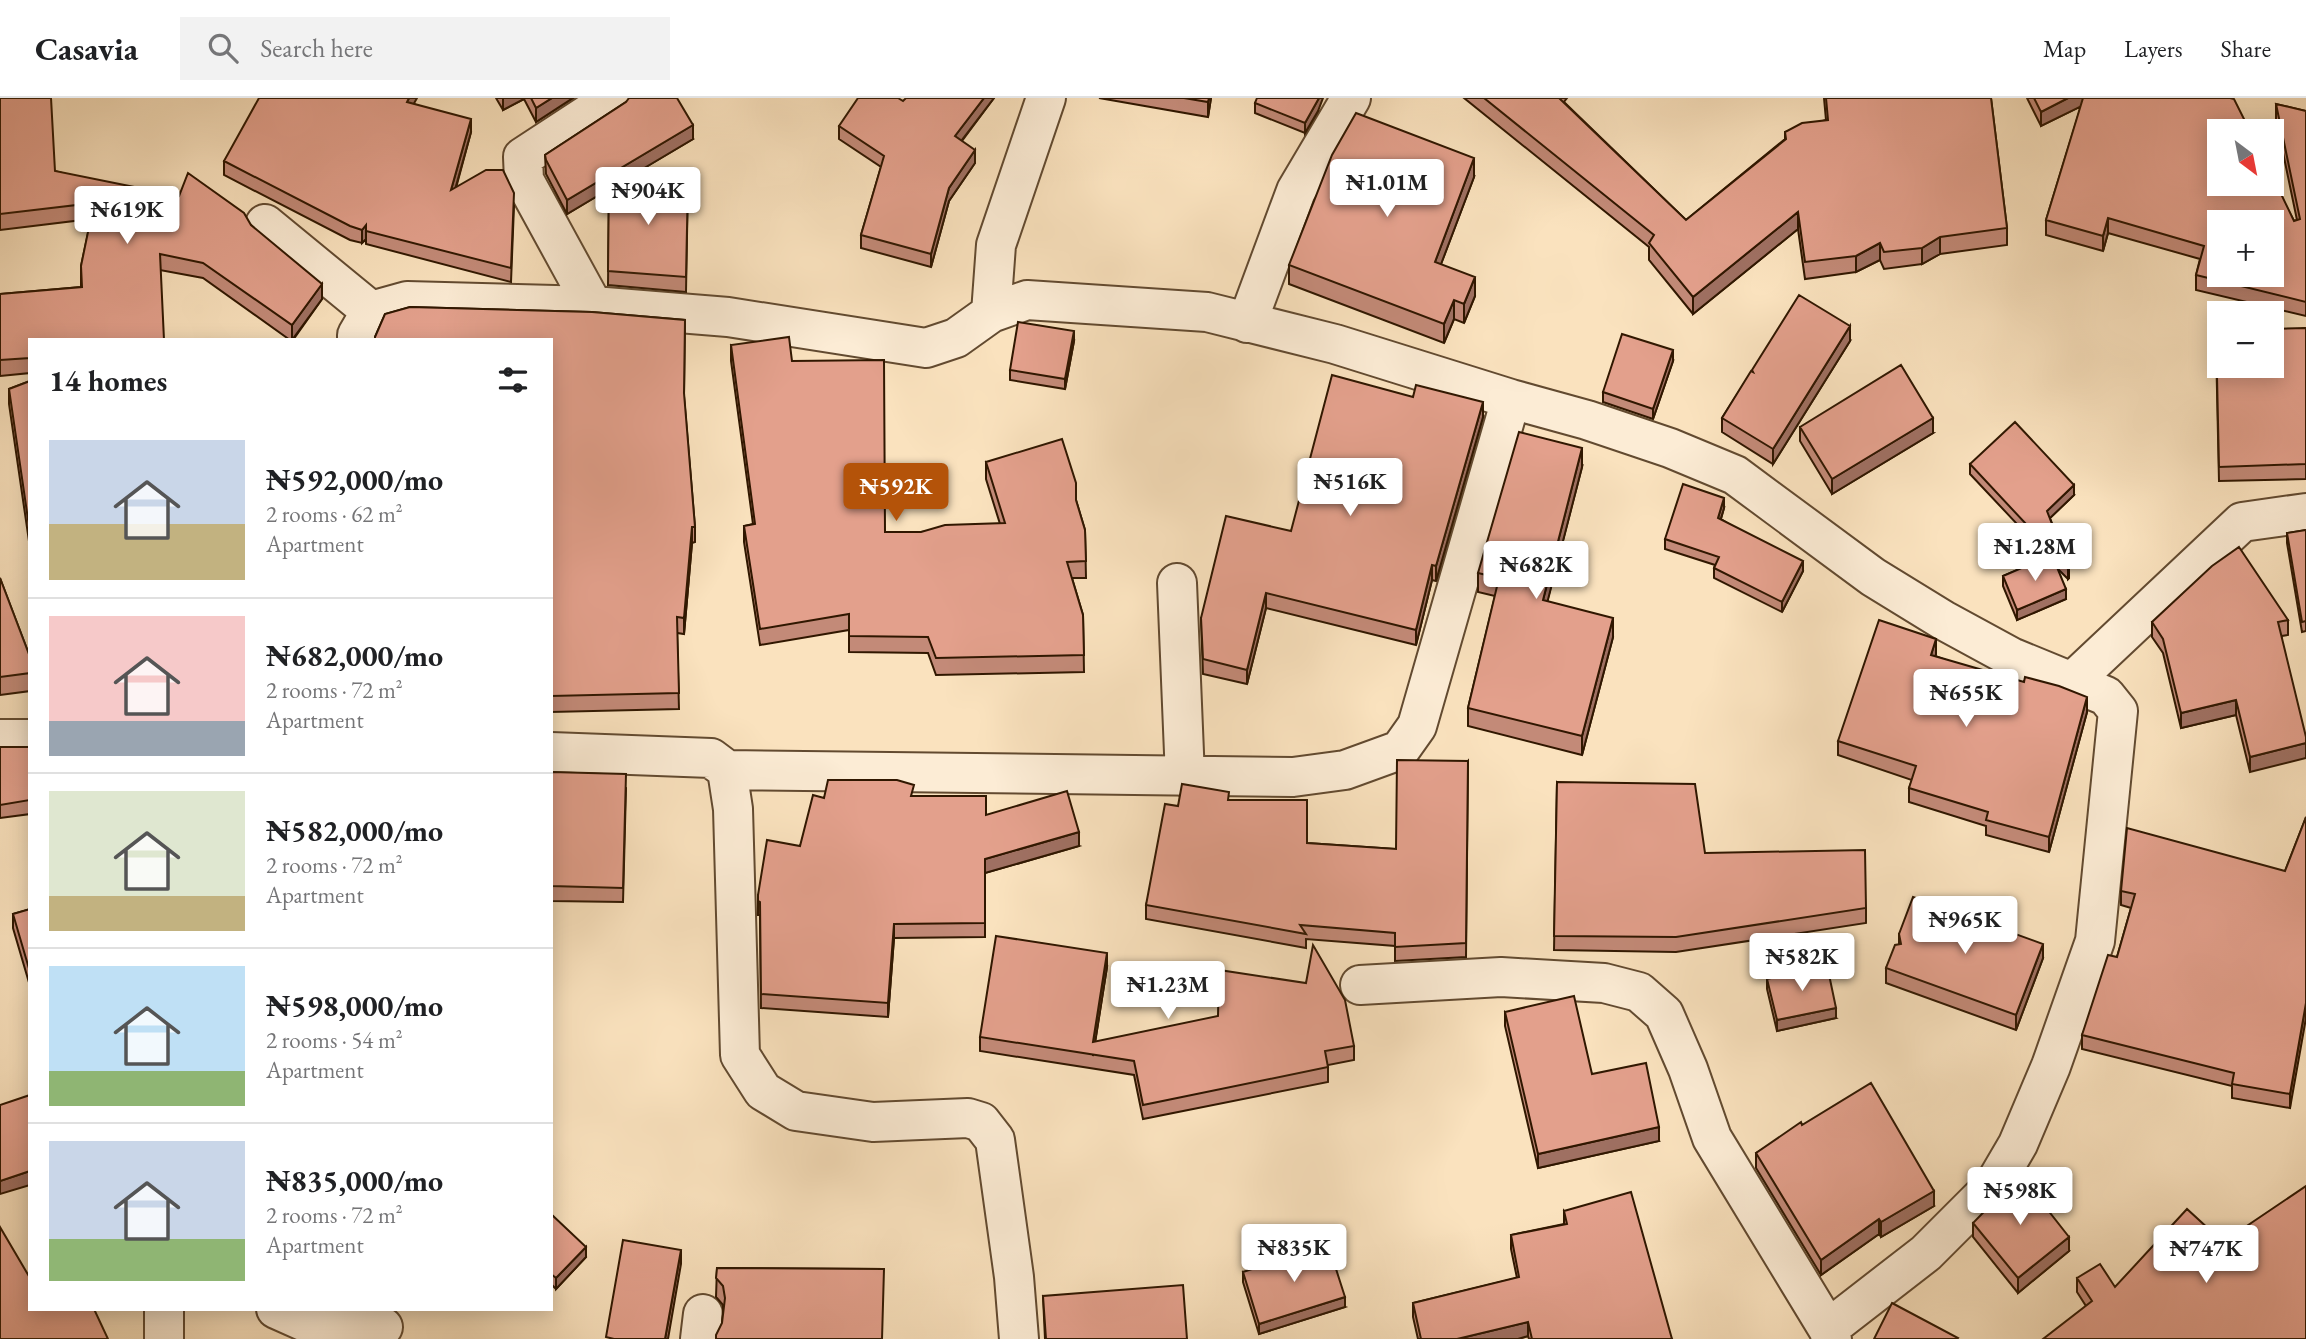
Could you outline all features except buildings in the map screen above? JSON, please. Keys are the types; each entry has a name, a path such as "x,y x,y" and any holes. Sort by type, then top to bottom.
{"street":[{"path":"593,306 524,180 523,157 613,98"},
{"path":"992,313 996,244 1046,98"},
{"path":"1247,323 1296,191 1350,98"},
{"path":"265,224 364,325 407,301 593,306 728,317 926,348 956,338 992,313 1027,299 1207,312 1335,344 1511,400 1587,420 1670,448 1735,475 1873,577 2011,657 2106,696 2118,711 2095,941 2051,1066 2018,1144 1994,1185 1926,1253 1830,1334 1712,1138 1688,1069 1664,1014 1639,992 1604,983 1501,977 1360,985"},
{"path":"553,752 711,758 727,771 1185,778 1293,777 1345,770 1400,750 1417,726 1511,400"},
{"path":"2073,681 2242,522 2306,513"},
{"path":"1177,583 1185,778"},
{"path":"0,739 28,739"},
{"path":"727,771 733,809 740,1055 763,1091 796,1111 873,1122 968,1118 982,1122 995,1140 1014,1277 1019,1339"},
{"path":"164,1311 164,1339"},
{"path":"280,1311 312,1325 383,1327"}]}
